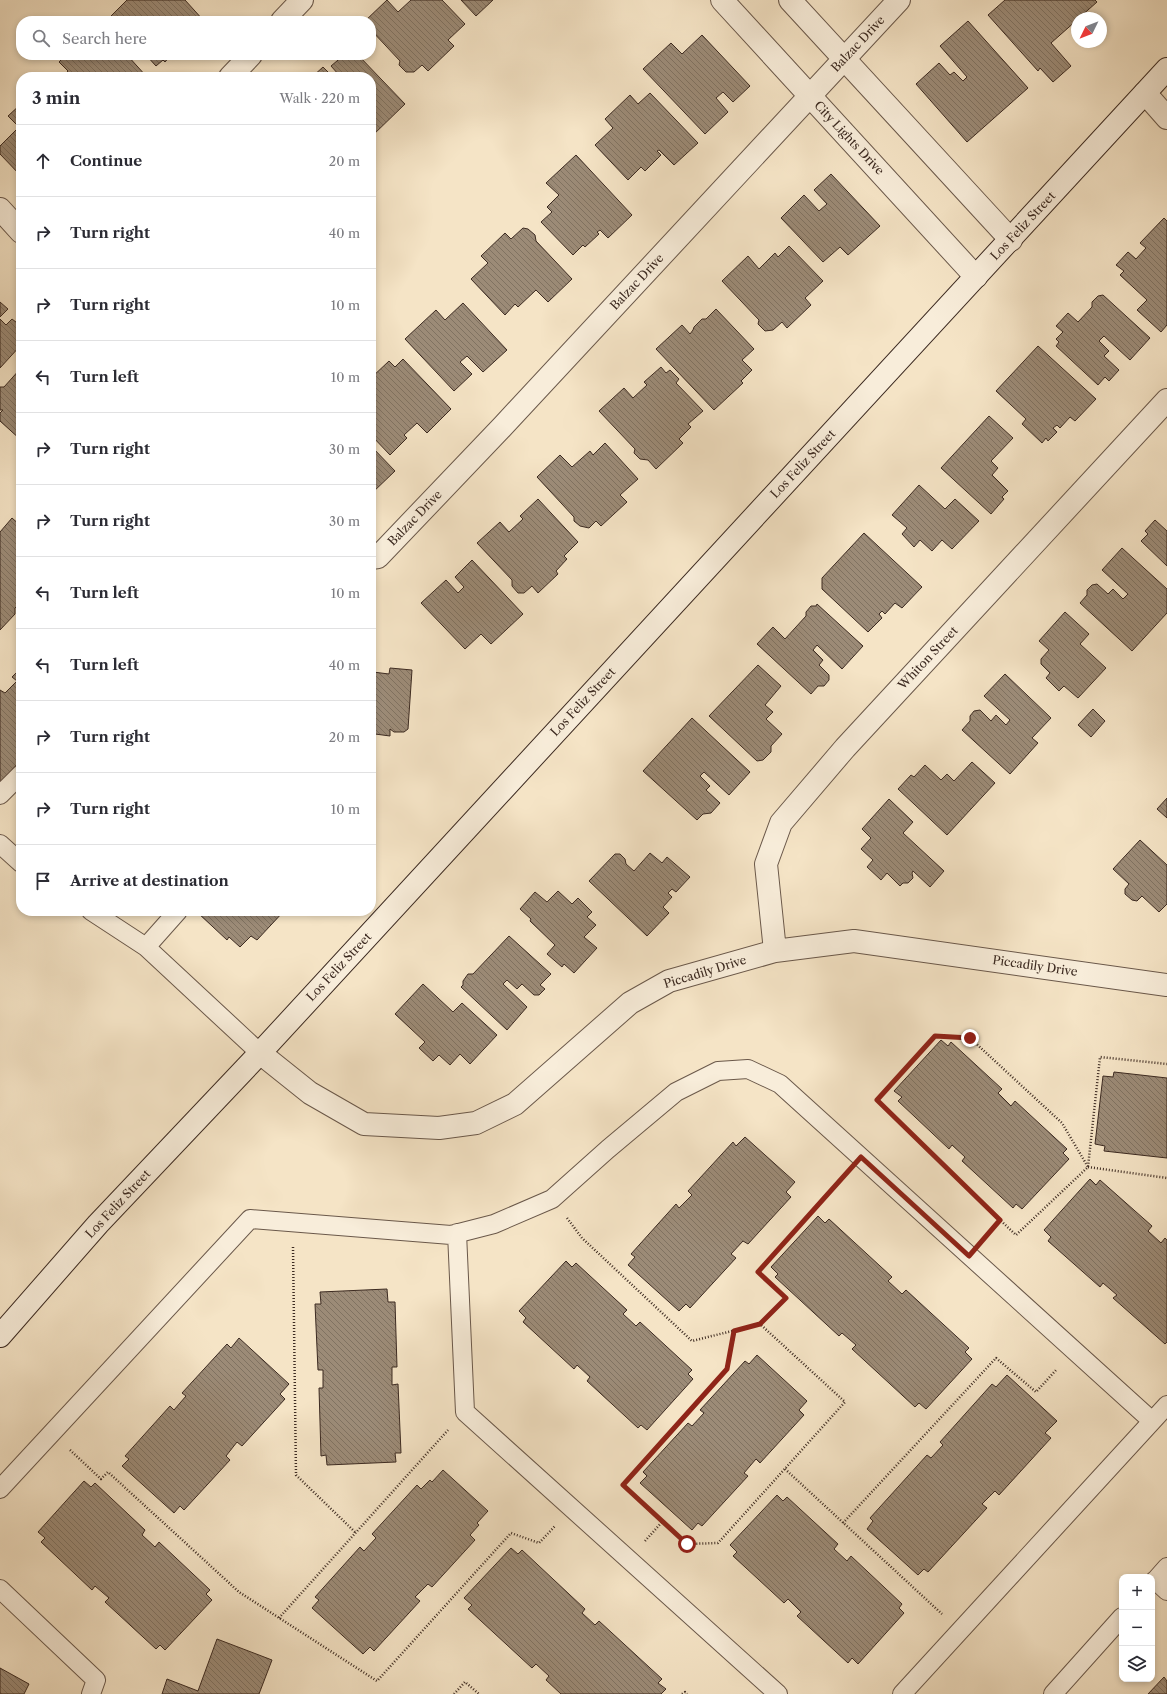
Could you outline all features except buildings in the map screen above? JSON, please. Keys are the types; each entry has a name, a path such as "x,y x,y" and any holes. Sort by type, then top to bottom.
{"street":[{"path":"287,16 302,0"},
{"name":"City Lights Drive","path":"722,0 976,277"},
{"path":"790,0 1011,240"},
{"name":"Balzac Drive","path":"376,557 378,557 498,432 899,0"},
{"path":"235,72 246,60"},
{"name":"Los Feliz Street","path":"0,1336 98,1224 260,1053 1167,69"},
{"path":"1145,93 1167,118"},
{"path":"0,209 16,227"},
{"name":"Whiton Street","path":"775,951 766,864 781,823 845,748 1167,400"},
{"name":"Piccadily Drive","path":"260,1053 310,1093 364,1124 439,1128 476,1123 515,1104 630,1002 669,981 775,951 854,941 1167,985"}],"lane":[{"path":"0,795 16,779"},
{"path":"0,844 16,858"},
{"path":"99,916 146,947 260,1053"},
{"path":"146,947 174,916"},
{"path":"0,1489 250,1220 451,1235 494,1224 552,1200 608,1149 676,1092 718,1071 748,1069 780,1084 1152,1422"},
{"path":"457,1234 464,1412 778,1694"},
{"path":"902,1694 1167,1405"},
{"path":"0,1589 96,1680 91,1694"},
{"path":"1053,1694 1119,1620"}],"path":[{"path":"1088,1167 1062,1123 970,1038 935,1036 877,1100 1016,1235 1088,1167 1100,1057 1167,1064"},
{"path":"552,1200 582,1238 692,1341 760,1324 786,1298 758,1272 861,1157"},
{"path":"1088,1167 1167,1178"},
{"path":"969,1256 1000,1220"},
{"path":"293,1223 296,1475 356,1533"},
{"path":"734,1331 727,1369 623,1485 687,1544 718,1543 845,1402 760,1324"},
{"path":"843,1523 996,1358 1036,1392 1074,1350"},
{"path":"279,1618 464,1412"},
{"path":"52,1433 101,1479 108,1472 239,1592 377,1681 511,1533 539,1543 571,1507"},
{"path":"785,1469 960,1631"},
{"path":"454,1694 465,1682 479,1694"},
{"path":"682,1694 685,1692 687,1694"}],"route":[{"path":"687,1544 623,1485 727,1369 734,1331 760,1324 786,1298 758,1272 861,1157 969,1256 1000,1220 877,1100 935,1036 970,1038"}]}
